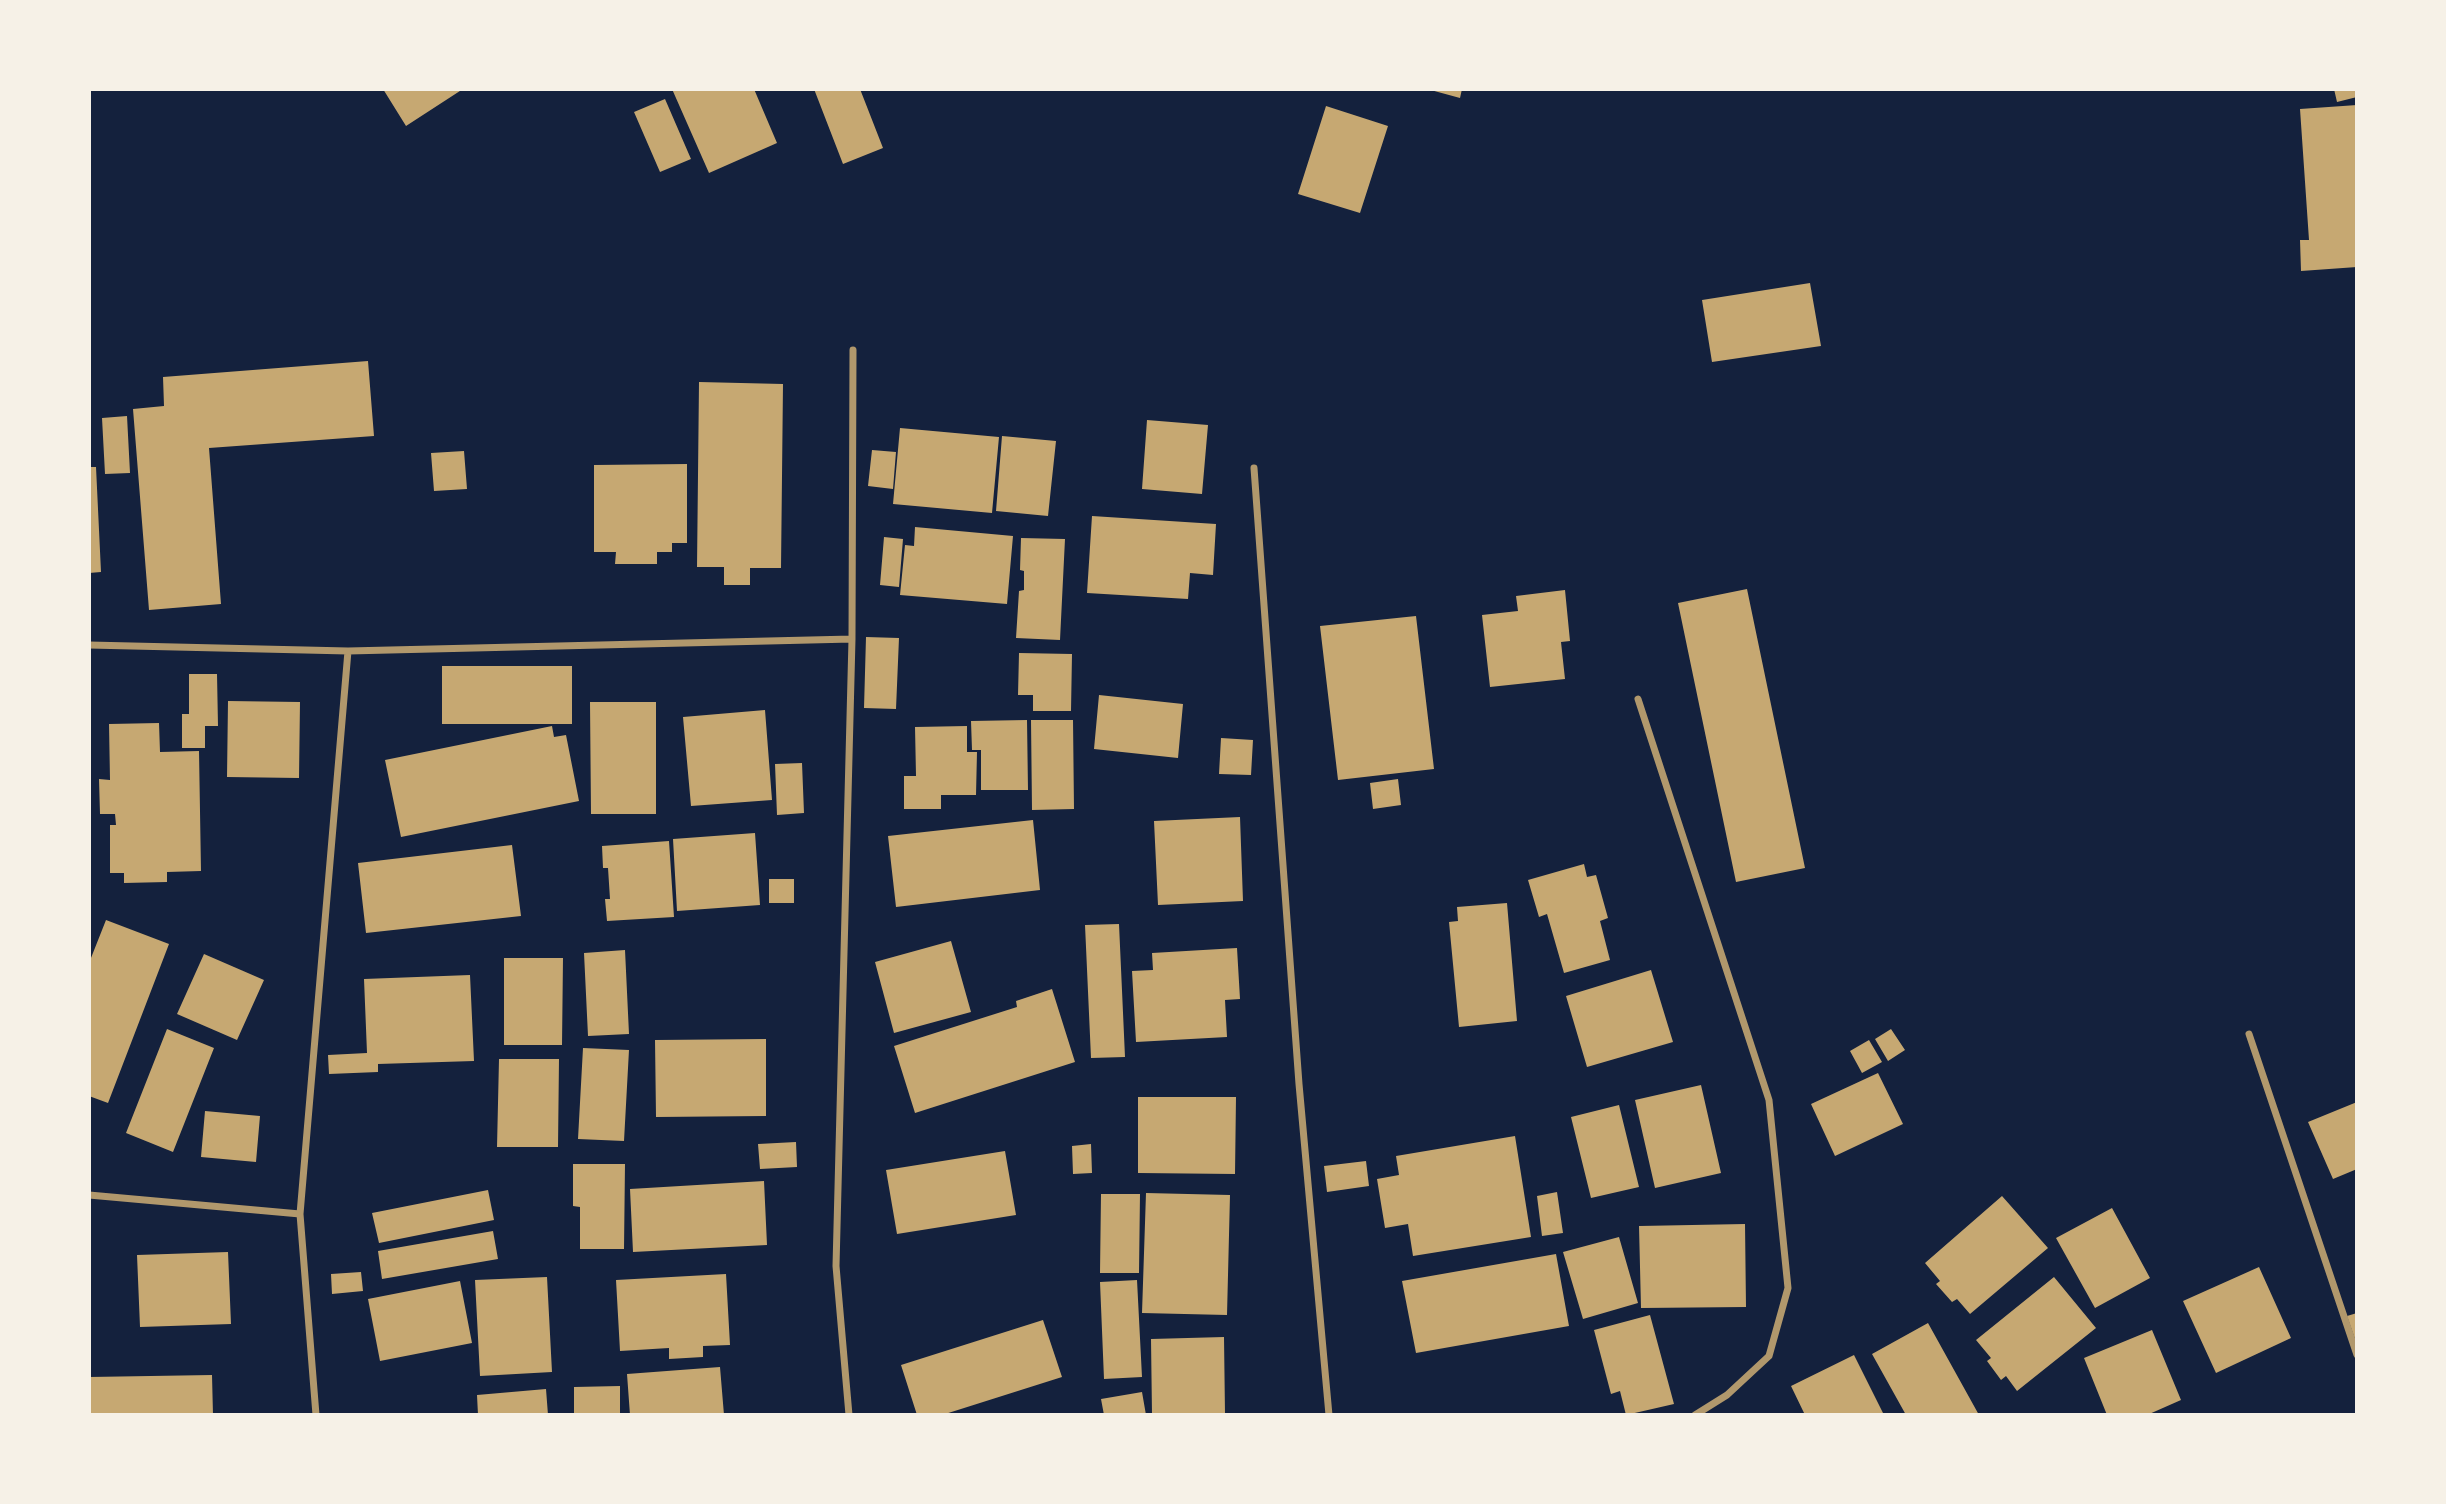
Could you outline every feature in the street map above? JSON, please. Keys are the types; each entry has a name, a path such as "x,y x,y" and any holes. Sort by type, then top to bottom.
{"street":[{"path":"849,1415 836,1266 852,639 853,350"},
{"path":"1254,468 1299,1084 1329,1415"},
{"path":"89,645 348,652 852,639"},
{"path":"316,1415 300,1214 348,652"},
{"path":"1638,699 1769,1100 1788,1288 1769,1356 1727,1395 1695,1415"},
{"path":"2249,1034 2357,1355"},
{"path":"89,1195 300,1214"}],"building":[{"path":"383,89 463,89 406,126"},
{"path":"672,89 754,89 777,143 709,173"},
{"path":"814,89 860,89 883,148 843,164"},
{"path":"1427,89 1462,89 1460,98"},
{"path":"2334,89 2357,89 2357,97 2337,102"},
{"path":"665,99 691,159 660,172 634,112"},
{"path":"2357,105 2357,267 2301,271 2300,240 2309,240 2300,109"},
{"path":"1326,106 1388,126 1360,213 1298,194"},
{"path":"1810,283 1821,346 1712,362 1702,300"},
{"path":"368,361 374,436 209,448 221,604 149,610 133,409 164,406 163,377"},
{"path":"699,382 783,384 781,568 750,568 750,585 724,585 724,567 697,567"},
{"path":"127,416 130,473 105,474 102,418"},
{"path":"1147,420 1208,425 1202,494 1142,489"},
{"path":"900,428 999,437 992,513 893,504"},
{"path":"1002,436 1056,441 1048,516 996,511"},
{"path":"872,450 896,452 893,489 868,486"},
{"path":"464,451 467,489 434,491 431,453"},
{"path":"687,464 687,543 672,543 672,552 657,552 657,564 615,564 616,552 594,552 594,465"},
{"path":"89,467 96,467 101,572 89,573"},
{"path":"1092,516 1216,524 1213,575 1190,573 1188,599 1087,593"},
{"path":"915,527 1013,536 1007,604 900,595 905,545 914,546"},
{"path":"884,537 903,539 899,587 880,585"},
{"path":"1021,538 1065,539 1060,640 1016,638 1019,591 1024,590 1024,571 1020,570"},
{"path":"1747,589 1805,868 1736,882 1678,603"},
{"path":"1565,590 1570,641 1561,642 1565,679 1490,687 1482,615 1518,611 1516,596"},
{"path":"1416,616 1434,769 1338,780 1320,626"},
{"path":"866,637 899,638 896,709 864,708"},
{"path":"1019,653 1072,654 1071,711 1033,711 1033,695 1018,695"},
{"path":"442,666 572,666 572,724 442,724"},
{"path":"189,674 217,674 218,726 205,726 205,748 182,748 182,714 189,714"},
{"path":"1099,695 1183,704 1178,758 1094,749"},
{"path":"228,701 300,702 299,778 227,777"},
{"path":"590,702 656,702 656,814 591,814"},
{"path":"765,710 772,800 691,806 683,717"},
{"path":"1027,720 1028,790 981,790 981,750 972,750 971,721"},
{"path":"1031,720 1073,720 1074,809 1032,810"},
{"path":"159,723 160,752 199,751 201,871 167,872 167,882 124,883 124,873 110,873 110,825 116,825 115,814 100,814 99,779 110,780 109,724"},
{"path":"552,726 554,737 566,735 579,801 401,837 385,760"},
{"path":"967,726 967,752 977,752 976,795 941,795 941,809 904,809 904,776 916,776 915,727"},
{"path":"1221,738 1253,740 1251,775 1219,774"},
{"path":"802,763 804,813 777,815 775,764"},
{"path":"1398,779 1401,805 1373,809 1370,783"},
{"path":"1240,817 1243,901 1158,905 1154,821"},
{"path":"1033,820 1040,890 896,907 888,836"},
{"path":"755,833 760,905 677,911 673,839"},
{"path":"669,841 674,917 607,921 605,899 610,899 608,868 603,868 602,846"},
{"path":"512,845 521,916 366,933 358,863"},
{"path":"1584,864 1587,877 1596,875 1608,918 1600,921 1610,960 1564,973 1547,914 1539,917 1528,880"},
{"path":"769,879 794,879 794,903 769,903"},
{"path":"1507,903 1517,1021 1459,1027 1449,922 1458,921 1457,907"},
{"path":"106,920 169,944 108,1103 89,1096 89,963"},
{"path":"1119,924 1125,1057 1091,1058 1085,925"},
{"path":"951,941 971,1012 894,1033 875,962"},
{"path":"1237,948 1240,999 1225,1000 1227,1037 1136,1042 1132,971 1153,970 1152,953"},
{"path":"625,950 629,1034 588,1036 584,953"},
{"path":"204,954 264,980 237,1040 177,1014"},
{"path":"504,958 563,958 562,1045 504,1045"},
{"path":"1651,970 1673,1042 1587,1067 1566,996"},
{"path":"470,975 474,1061 378,1064 378,1072 329,1074 328,1055 367,1053 364,979"},
{"path":"1052,989 1075,1062 915,1113 894,1046 1017,1007 1016,1001"},
{"path":"167,1029 214,1048 173,1152 126,1133"},
{"path":"1891,1029 1905,1050 1888,1061 1875,1039"},
{"path":"766,1039 766,1116 656,1117 655,1040"},
{"path":"1869,1040 1882,1062 1862,1073 1850,1051"},
{"path":"583,1048 629,1050 624,1141 578,1139"},
{"path":"499,1059 559,1059 558,1147 497,1147"},
{"path":"1878,1073 1903,1124 1835,1156 1811,1104"},
{"path":"1701,1085 1721,1173 1655,1188 1635,1100"},
{"path":"1138,1097 1236,1097 1235,1174 1138,1173"},
{"path":"2357,1102 2357,1169 2333,1179 2308,1122"},
{"path":"1619,1105 1639,1187 1591,1198 1571,1117"},
{"path":"205,1111 260,1116 256,1162 201,1157"},
{"path":"1515,1136 1531,1237 1413,1256 1408,1224 1385,1228 1377,1179 1399,1175 1396,1156"},
{"path":"796,1142 797,1167 760,1169 758,1144"},
{"path":"1091,1144 1092,1173 1073,1174 1072,1146"},
{"path":"1005,1151 1016,1215 897,1234 886,1170"},
{"path":"1366,1161 1369,1186 1327,1192 1324,1166"},
{"path":"573,1164 625,1164 624,1249 580,1249 580,1207 573,1206"},
{"path":"764,1181 767,1245 633,1252 630,1189"},
{"path":"488,1190 494,1220 379,1243 372,1213"},
{"path":"1557,1192 1563,1233 1542,1236 1537,1196"},
{"path":"1146,1193 1230,1195 1227,1315 1142,1313"},
{"path":"1101,1194 1140,1194 1139,1273 1100,1273"},
{"path":"2002,1196 2048,1248 1970,1314 1957,1299 1952,1302 1936,1284 1940,1281 1925,1263"},
{"path":"2112,1208 2150,1278 2095,1308 2056,1238"},
{"path":"1745,1224 1746,1307 1641,1308 1639,1226"},
{"path":"493,1231 498,1259 382,1279 378,1251"},
{"path":"1619,1237 1638,1303 1583,1319 1563,1252"},
{"path":"228,1252 231,1324 140,1327 137,1255"},
{"path":"1556,1254 1569,1326 1416,1353 1402,1281"},
{"path":"2259,1267 2291,1338 2216,1373 2183,1301"},
{"path":"361,1272 363,1291 332,1294 331,1274"},
{"path":"726,1274 730,1345 703,1346 703,1357 669,1359 669,1348 620,1351 616,1280"},
{"path":"547,1277 552,1372 480,1376 475,1280"},
{"path":"2054,1277 2096,1328 2017,1391 2006,1376 2001,1380 1987,1361 1991,1358 1976,1340"},
{"path":"1137,1280 1142,1377 1104,1379 1100,1282"},
{"path":"460,1281 472,1343 380,1361 368,1299"},
{"path":"2357,1313 2357,1342 2356,1342 2347,1316"},
{"path":"1650,1315 1674,1404 1626,1415 1620,1391 1611,1394 1594,1330"},
{"path":"1043,1320 1062,1377 942,1415 917,1415 901,1365"},
{"path":"1928,1323 1979,1415 1906,1415 1872,1354"},
{"path":"2152,1330 2181,1400 2147,1415 2107,1415 2084,1358"},
{"path":"1224,1337 1225,1414 1152,1415 1151,1339"},
{"path":"1854,1355 1884,1415 1805,1415 1791,1386"},
{"path":"720,1367 724,1415 630,1415 627,1374"},
{"path":"212,1375 213,1415 89,1415 89,1377"},
{"path":"620,1386 620,1415 574,1415 574,1387"},
{"path":"546,1389 548,1415 478,1415 477,1395"},
{"path":"1142,1392 1146,1415 1104,1415 1101,1399"}]}
